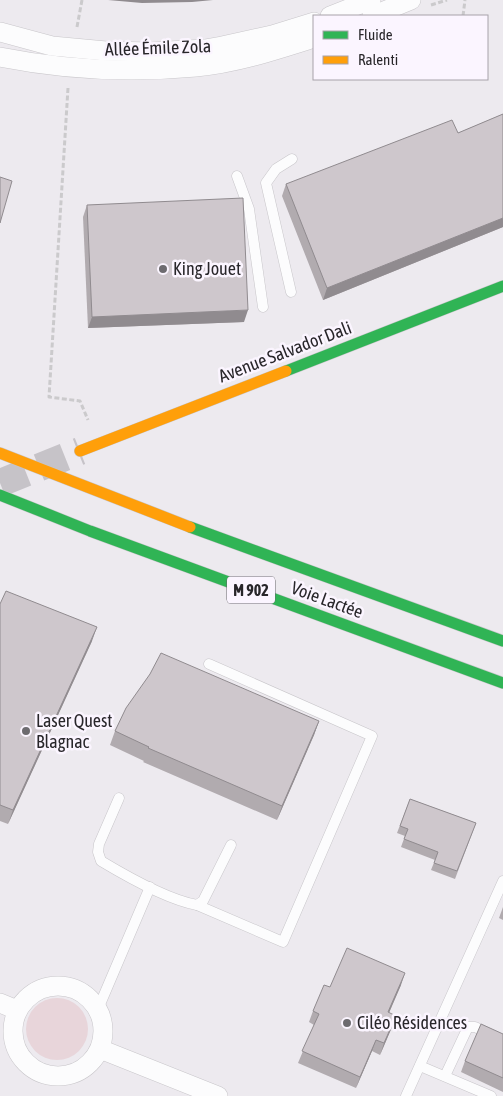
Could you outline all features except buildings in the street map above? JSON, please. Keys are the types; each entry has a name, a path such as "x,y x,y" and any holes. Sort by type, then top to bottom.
{"main road":[{"name":"Avenue Salvador Dali","path":"80,451 503,286"},
{"name":"Voie Lactée","path":"0,453 152,514 503,641"},
{"name":"Voie Lactée","path":"0,495 90,531 503,683"}],"street":[{"path":"342,9 371,0"},
{"path":"374,15 411,0"},
{"name":"Allée Émile Zola","path":"0,32 52,46 106,51 151,52 205,49 272,35 313,22"},
{"name":"Allée Émile Zola","path":"0,56 38,65 123,71 198,67 263,54 313,38"},
{"path":"57,985 80,992 98,1009 103,1029 100,1049 83,1069 59,1076 34,1070 8,1053 12,1031 8,1007 33,992 57,985"},
{"path":"100,1049 218,1096"}],"lane":[{"path":"38,65 39,57 52,46"},
{"path":"198,67 200,57 205,49"},
{"path":"291,292 266,183 276,169 292,159"},
{"path":"237,176 250,209 263,307"},
{"path":"119,798 99,844 98,852 101,861 150,887 188,904 197,905 283,942 372,736 209,664"},
{"path":"197,905 203,901 209,892 231,844"},
{"path":"406,1096 503,881"},
{"path":"98,1009 150,887"},
{"path":"445,1076 468,1028 475,1027 503,1040"},
{"path":"420,1066 491,1096"}],"path":[{"path":"76,29 82,0"},
{"path":"463,15 465,0"},
{"path":"68,79 49,397 80,400 90,424"}],"shaded area":[{"path":"51,998 63,998 79,1007 86,1017 88,1029 86,1041 79,1051 63,1060 51,1060 40,1055 31,1046 26,1035 26,1023 31,1012 40,1003"}],"tunnel":[{"path":"0,483 80,451"}],"traffic: fast":[{"path":"286,371 503,286"},
{"path":"0,495 90,531 503,683"},
{"path":"190,527 503,641"}],"traffic: slow":[{"path":"80,451 286,371"},
{"path":"0,453 190,527"}],"place":[{"name":"King Jouet","path":"163,269"},
{"name":"Laser Quest Blagnac","path":"26,731"},
{"name":"Ciléo Résidences","path":"347,1023"}]}
